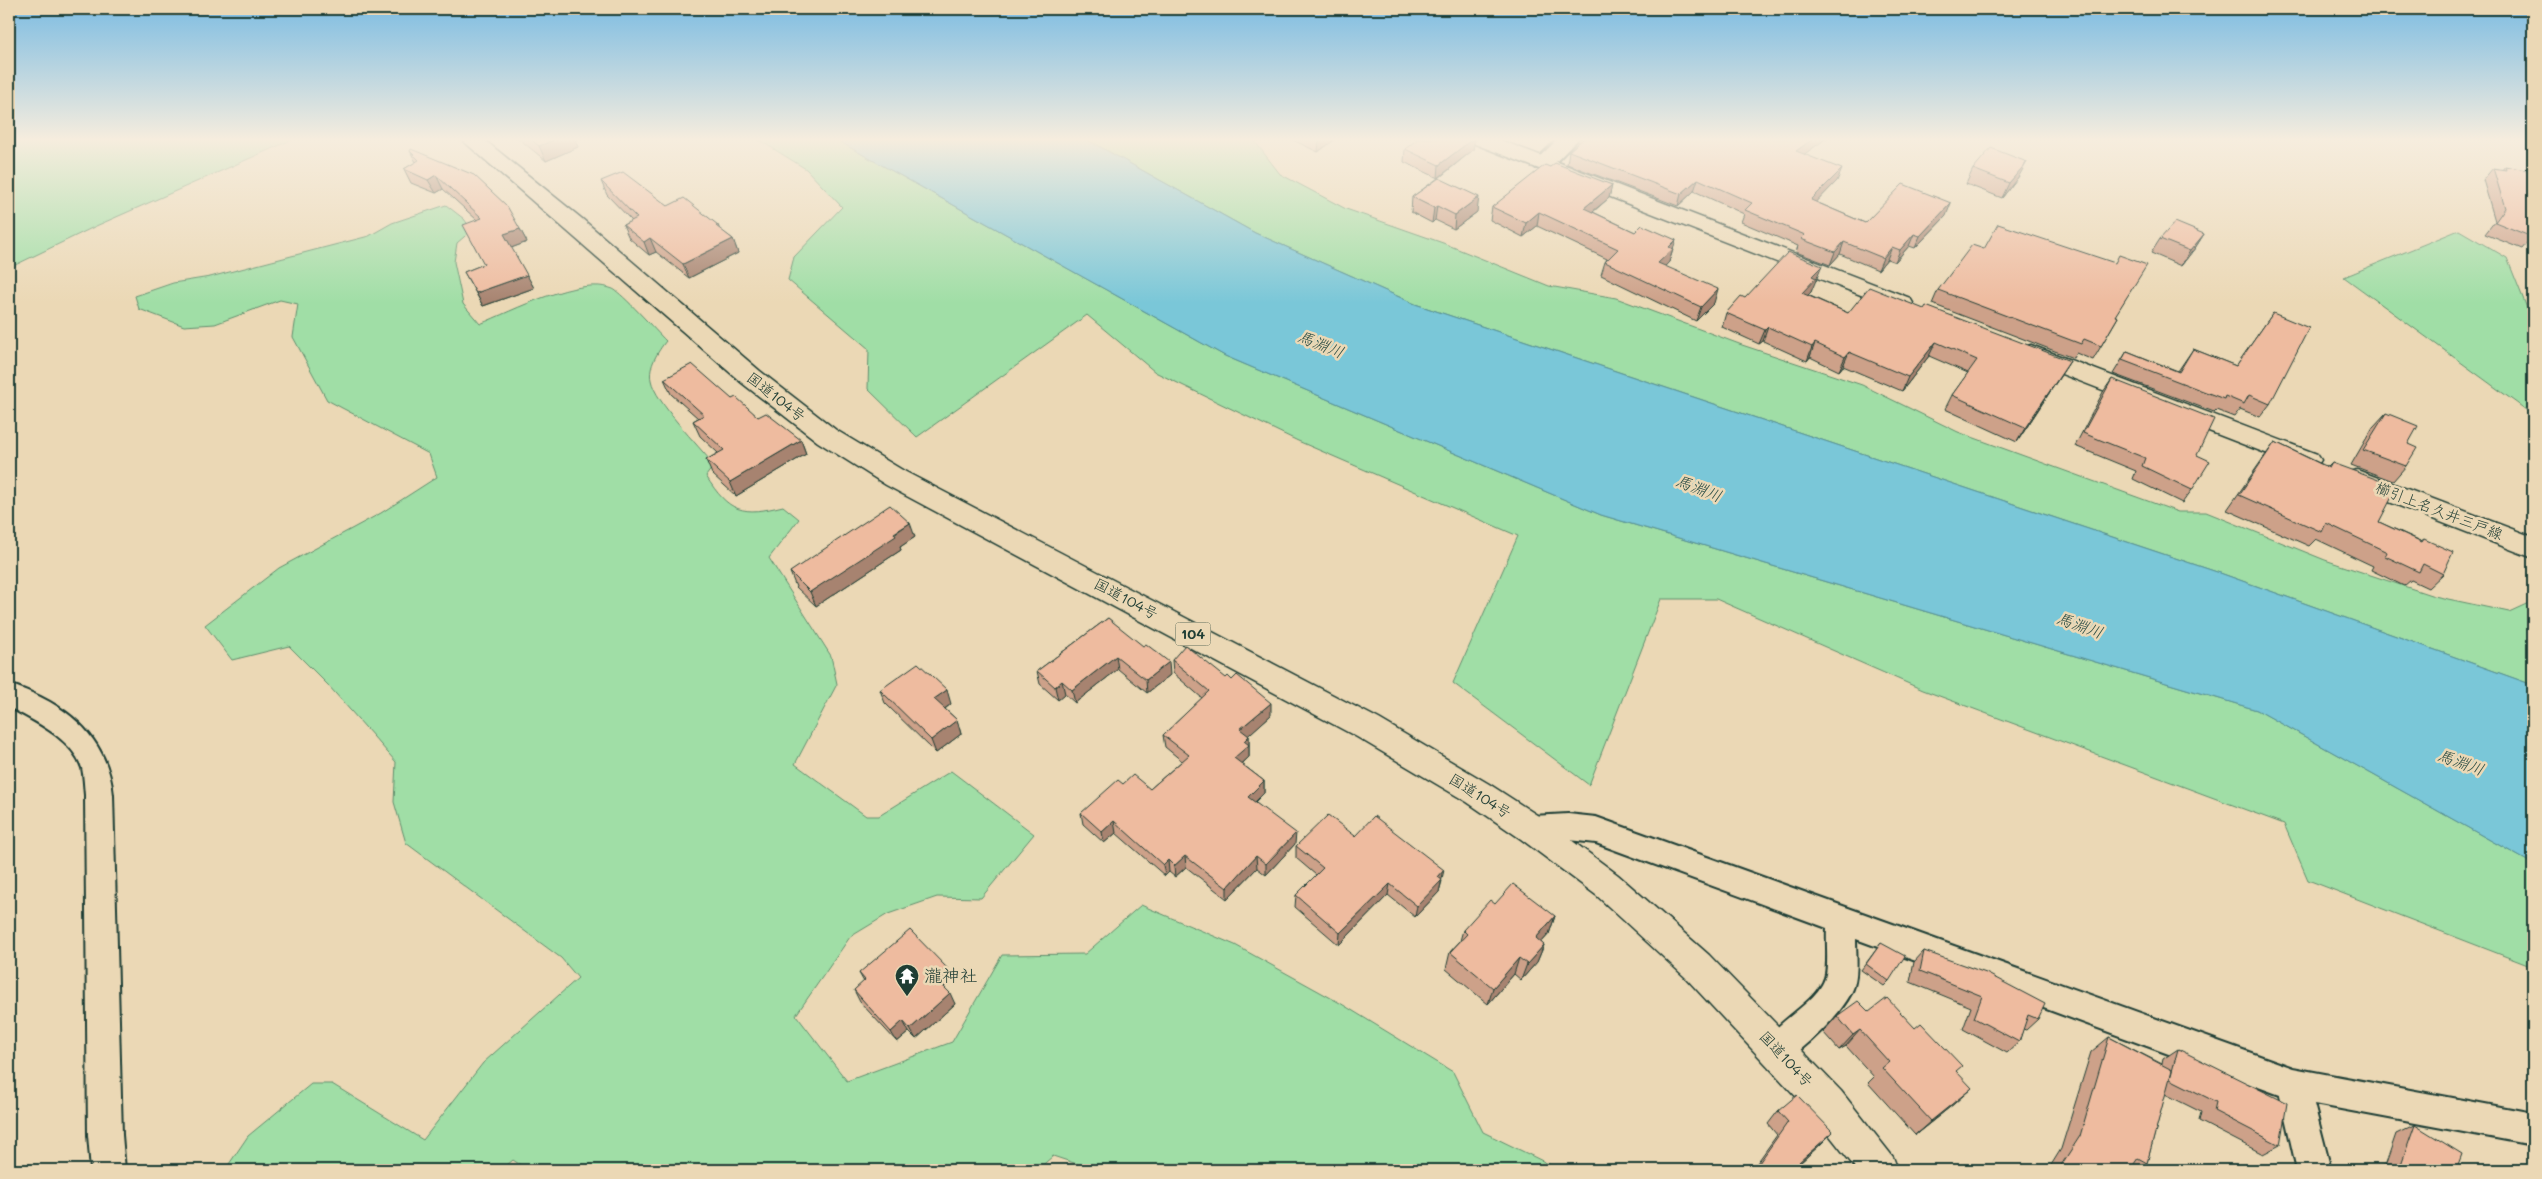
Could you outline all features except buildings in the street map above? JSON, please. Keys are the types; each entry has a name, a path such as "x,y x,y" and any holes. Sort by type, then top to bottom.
{"main road":[{"name":"国道104号","path":"537,193 751,377 827,436 895,478 1368,728 1478,793 1532,829 1607,885 1697,966 1828,1104 1880,1170"},
{"path":"1618,193 1924,311"},
{"name":"櫛引上名久井三戸線","path":"2008,344 2533,548"}],"street":[{"path":"9,695 38,710 77,737 94,765 99,795 105,1124 108,1170"},
{"path":"1532,829 1568,827 1596,830 2294,1084 2533,1128"},
{"path":"1777,1049 1823,1007 1840,983 1842,920"},
{"path":"2294,1084 2314,1170"}],"green space":[{"path":"9,193 171,193 96,226 9,268"},
{"path":"829,193 932,193 1225,356 1601,515 2257,710 2533,864 2533,967 2308,880 2284,824 1923,690 1716,599 1661,599 1589,785 1453,683 1518,536 1298,441 1155,372 1087,315 917,437 868,389 869,349 788,280 794,257 842,207"},
{"path":"1183,193 1316,193 1346,209 1443,243 1549,286 1616,298 1742,345 1862,385 1958,432 2178,512 2206,512 2325,560 2434,596 2509,612 2533,601 2533,685 2220,573 1415,304 1255,233"},
{"path":"446,205 464,219 472,230 457,243 454,262 463,304 480,324 565,290 599,286 613,289 666,341 652,365 650,375 654,389 678,424 714,465 706,476 722,498 738,509 747,511 783,506 799,519 769,558 831,656 837,684 795,764 866,816 879,816 951,771 1034,834 981,898 937,897 888,914 850,937 796,1015 847,1081 952,1042 1002,955 1085,954 1141,905 1235,945 1340,1003 1453,1072 1483,1132 1561,1170 1095,1170 1053,1156 1037,1170 528,1170 513,1160 501,1170 225,1170 248,1136 311,1084 332,1084 423,1140 483,1063 578,978 561,958 406,843 394,802 396,762 328,685 289,646 232,660 205,625 279,568 381,513 437,477 429,454 327,400 293,337 298,304 280,300 215,324 184,326 139,309 135,296 173,283 210,277 369,236 392,223"},
{"path":"2459,230 2507,258 2533,323 2533,415 2344,277"}],"water":[{"name":"馬淵川","path":"932,193 1183,193 1255,233 1415,304 2220,573 2533,685 2533,864 2257,710 1601,515 1225,356"}],"place":[{"name":"瀧神社","path":"907,997"}]}
